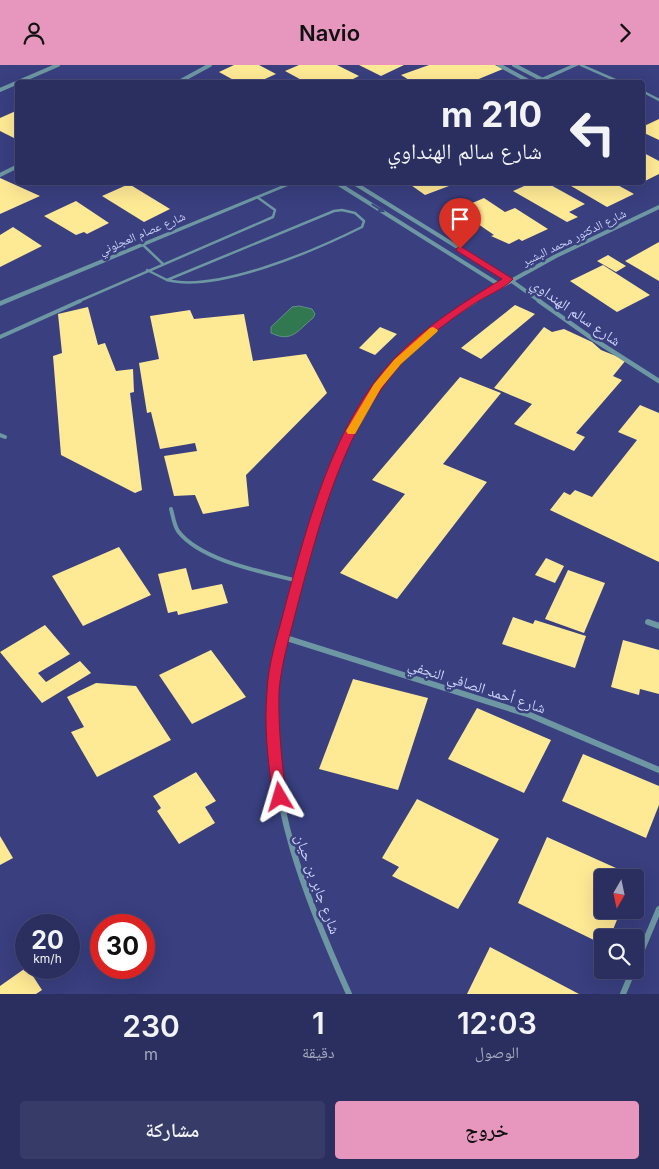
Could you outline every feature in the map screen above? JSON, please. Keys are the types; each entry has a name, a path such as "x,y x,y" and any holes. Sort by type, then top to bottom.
{"street":[{"path":"23,80 58,65"},
{"path":"182,80 210,65"},
{"path":"499,65 526,80"},
{"path":"514,65 541,79 576,65"},
{"path":"0,90 15,84"},
{"path":"0,175 15,168"},
{"name":"شارع عصام العجلوني","path":"0,304 287,185"},
{"path":"339,185 498,284"},
{"name":"شارع سالم الهنداوي","path":"357,185 509,279 590,337 659,381"},
{"name":"شارع الدكتور محمد البشير","path":"498,284 659,207"},
{"name":"شارع جابر بن حيان","path":"349,994 315,920 287,833 280,797 274,751 273,690 283,637 298,581 331,476 358,417 377,386 397,362 429,333 498,284"},
{"path":"648,621 659,626"},
{"name":"شارع أحمد الصافي النجفي","path":"283,637 530,715 659,770"},
{"path":"644,945 659,909"},
{"path":"623,994 629,979"}],"lane":[{"path":"581,65 615,80"},
{"path":"645,93 659,100"},
{"path":"0,337 148,270 273,217 275,210 273,207 257,197"},
{"path":"148,270 158,278 166,281 193,281 234,277 293,258 358,229 364,221 363,218 352,211 343,209 334,211 166,281"},
{"path":"143,245 163,264"},
{"path":"171,509 177,529 187,541 201,550 217,557 298,581"}],"shaded area":[{"path":"299,306 312,309 315,314 313,318 289,336 278,336 271,333 271,327 292,307"}],"building":[{"path":"234,65 259,65 276,74 263,80 234,80 219,72"},
{"path":"299,65 337,65 359,76 351,80 302,80 285,71"},
{"path":"359,65 404,65 381,76"},
{"path":"429,65 495,65 503,69 476,80 409,80 401,75"},
{"path":"15,111 15,138 0,131 0,118"},
{"path":"659,119 659,140 645,133 645,126"},
{"path":"645,154 659,161 659,174 645,181"},
{"path":"0,178 40,196 0,214"},
{"path":"131,185 170,209 144,222 102,196"},
{"path":"411,185 452,185 425,195"},
{"path":"526,185 551,185 585,204 569,212 578,217 567,222 513,191"},
{"path":"569,185 618,185 634,194 607,207"},
{"path":"484,198 505,212 515,208 548,229 522,241 519,239 509,244 491,236 494,235 465,215 457,219 449,213"},
{"path":"76,201 109,223 87,234 84,232 76,235 44,216"},
{"path":"13,227 42,246 0,267 0,235"},
{"path":"659,242 659,281 625,261"},
{"path":"608,255 626,266 616,272 597,261"},
{"path":"603,265 650,295 617,312 570,281"},
{"path":"515,305 535,314 481,359 461,348"},
{"path":"88,307 98,345 105,343 116,371 133,369 134,392 130,393 142,490 135,493 61,455 53,356 62,353 58,314"},
{"path":"190,310 194,319 244,314 253,361 306,354 327,393 246,475 249,506 203,514 195,495 174,496 164,456 197,451 195,443 160,449 151,412 147,413 139,363 159,359 150,316"},
{"path":"380,327 397,334 375,355 359,348"},
{"path":"544,327 552,332 564,329 592,342 601,350 626,360 613,376 622,380 576,433 585,437 574,451 514,424 532,404 494,388"},
{"path":"460,377 501,393 443,464 487,482 397,599 340,573 405,494 372,480"},
{"path":"640,405 659,413 659,562 550,510 564,492 570,495 575,490 592,497 637,440 618,432"},
{"path":"119,547 151,595 83,626 52,576"},
{"path":"546,558 564,566 555,583 535,575"},
{"path":"186,568 192,590 222,584 228,603 178,615 177,611 168,613 158,574"},
{"path":"568,570 605,583 584,633 545,619"},
{"path":"513,617 533,624 535,620 586,636 575,668 502,644"},
{"path":"45,625 70,654 38,673 46,682 80,661 91,673 42,703 0,652"},
{"path":"623,640 659,650 659,694 640,689 639,695 611,687"},
{"path":"211,650 246,697 192,724 159,675"},
{"path":"353,679 428,698 398,790 319,769"},
{"path":"96,683 136,686 171,740 97,777 71,732 84,727 67,697"},
{"path":"477,708 551,740 524,793 448,759"},
{"path":"583,754 659,786 659,805 646,838 562,801"},
{"path":"196,772 216,801 205,807 215,823 179,844 157,811 161,808 153,796"},
{"path":"417,799 499,839 458,909 392,876 399,867 382,858"},
{"path":"0,836 13,858 0,865"},
{"path":"547,837 618,869 594,869 594,919 617,919 613,929 594,929 594,940 518,903"},
{"path":"490,947 579,994 467,994"},
{"path":"15,975 15,979 35,979 42,990 36,994 0,994 0,986"}],"slow traffic":[{"path":"351,431 377,386 397,362 433,330"}],"route":[{"path":"280,797 274,751 273,690 283,637 298,581 331,476 342,450 358,417 377,386 397,362 429,333 469,303 509,279 460,249"}]}
